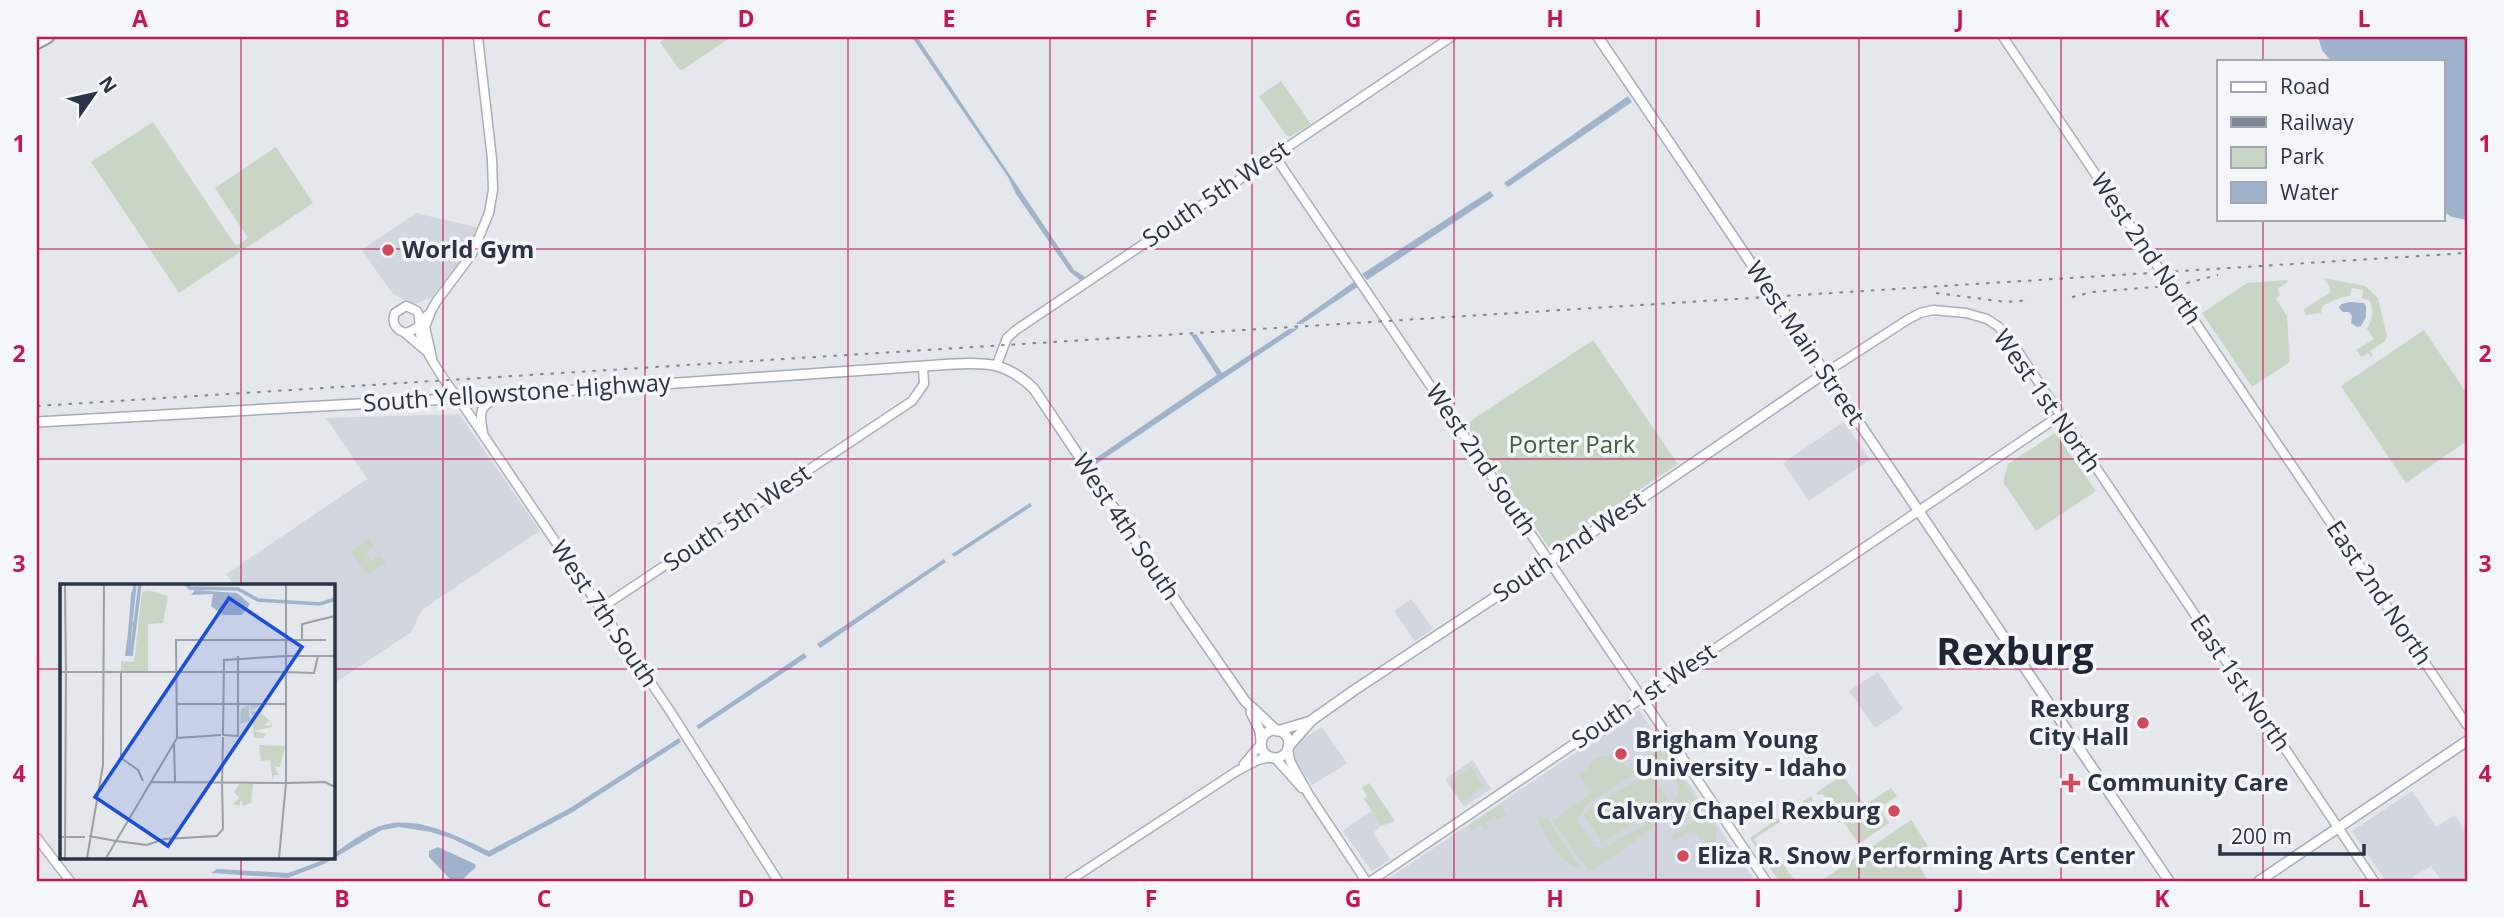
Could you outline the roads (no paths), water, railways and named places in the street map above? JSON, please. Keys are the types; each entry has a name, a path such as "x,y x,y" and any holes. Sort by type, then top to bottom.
{"highway":[{"path":"37,41 42,37"},
{"path":"37,41 48,37"}],"main road":[{"name":"West Main Street","path":"1598,37 2169,881"},
{"name":"South Yellowstone Highway","path":"37,422 457,398 974,363 997,364"},
{"name":"West 4th South","path":"997,364 1013,371 1034,389 1245,701 1258,726 1261,743"},
{"name":"South 2nd West","path":"1288,748 1312,720 1825,373"},
{"name":"West 4th South","path":"1245,701 1277,730"},
{"name":"South 2nd West","path":"1277,730 1312,720"},
{"path":"1277,730 1286,736 1288,748 1283,755 1273,758 1264,752 1261,743 1265,734 1277,730"},
{"path":"2259,881 2467,741"}],"street":[{"path":"432,358 425,327 430,313 472,254 489,213 493,190 478,37"},
{"name":"South 5th West","path":"997,364 1007,338 1016,330 1451,37"},
{"name":"West 2nd North","path":"2003,37 2290,461"},
{"name":"West 2nd South","path":"1274,155 1766,881"},
{"path":"430,313 411,332 404,333 395,326 395,313 406,306 415,308 436,302"},
{"path":"415,308 420,314 419,324"},
{"name":"West 1st North","path":"1825,373 1906,320 1926,311 1941,310 1977,315 1994,323 2019,353 2152,554"},
{"name":"West 7th South","path":"419,324 425,350"},
{"name":"West 7th South","path":"404,333 432,358 449,389 670,711 778,881"},
{"name":"South 5th West","path":"601,608 912,401 924,384 923,368"},
{"path":"483,436 481,410 484,405 501,395"},
{"name":"South 1st West","path":"1368,881 2059,416"},
{"name":"East 2nd North","path":"2290,461 2467,725"},
{"name":"East 1st North","path":"2152,554 2374,881"},
{"path":"1237,771 1261,743"},
{"path":"1288,748 1290,761 1309,795 1368,881"},
{"path":"1069,881 1258,760 1273,758 1309,795"},
{"path":"37,838 70,881"}],"water":[{"path":"912,37 917,37 1074,270 1085,277 1080,280 1070,272"},
{"path":"2318,37 2467,37 2467,220 2452,217 2444,212 2444,60 2330,60 2322,50"},
{"path":"1628,96 1632,102 1508,187 1504,183"},
{"path":"1490,191 1494,196 1367,280 1362,274"},
{"path":"1355,281 1359,286 1302,324 1295,324"},
{"path":"2364,303 2366,306 2366,317 2361,326 2357,327 2351,323 2352,316 2349,312 2343,312 2339,308 2341,304"},
{"path":"1299,328 1096,464 1093,460 1217,375 1191,335 1196,334 1222,373 1289,329"},
{"path":"1030,503 1032,506 954,557 952,554"},
{"path":"944,559 946,562 820,648 817,644"},
{"path":"804,653 807,657 699,729 696,726"},
{"path":"679,738 681,742 573,812 489,857 453,839 399,827 382,830 324,864 288,878 211,873 217,869 288,873 334,858 334,853 356,838 380,826 394,823 436,828 489,851 570,808"},
{"path":"438,847 475,864 476,867 461,881 452,881 429,857 429,851"}],"railway":[{"path":"37,406 2467,253"},
{"path":"2072,297 2093,292 2179,285 2218,275"},
{"path":"1936,293 2006,302 2030,300"}],"place":[{"name":"World Gym","path":"388,250"},
{"name":"Rexburg City Hall","path":"2143,723"},
{"name":"Brigham Young University - Idaho","path":"1621,754"},
{"name":"Community Care","path":"2071,783"},
{"name":"Calvary Chapel Rexburg","path":"1894,811"},
{"name":"Eliza R. Snow Performing Arts Center","path":"1683,856"}],"district":[{"name":"Rexburg","path":"2015,652"}],"park label":[{"name":"Porter Park","path":"1572,445"}]}
